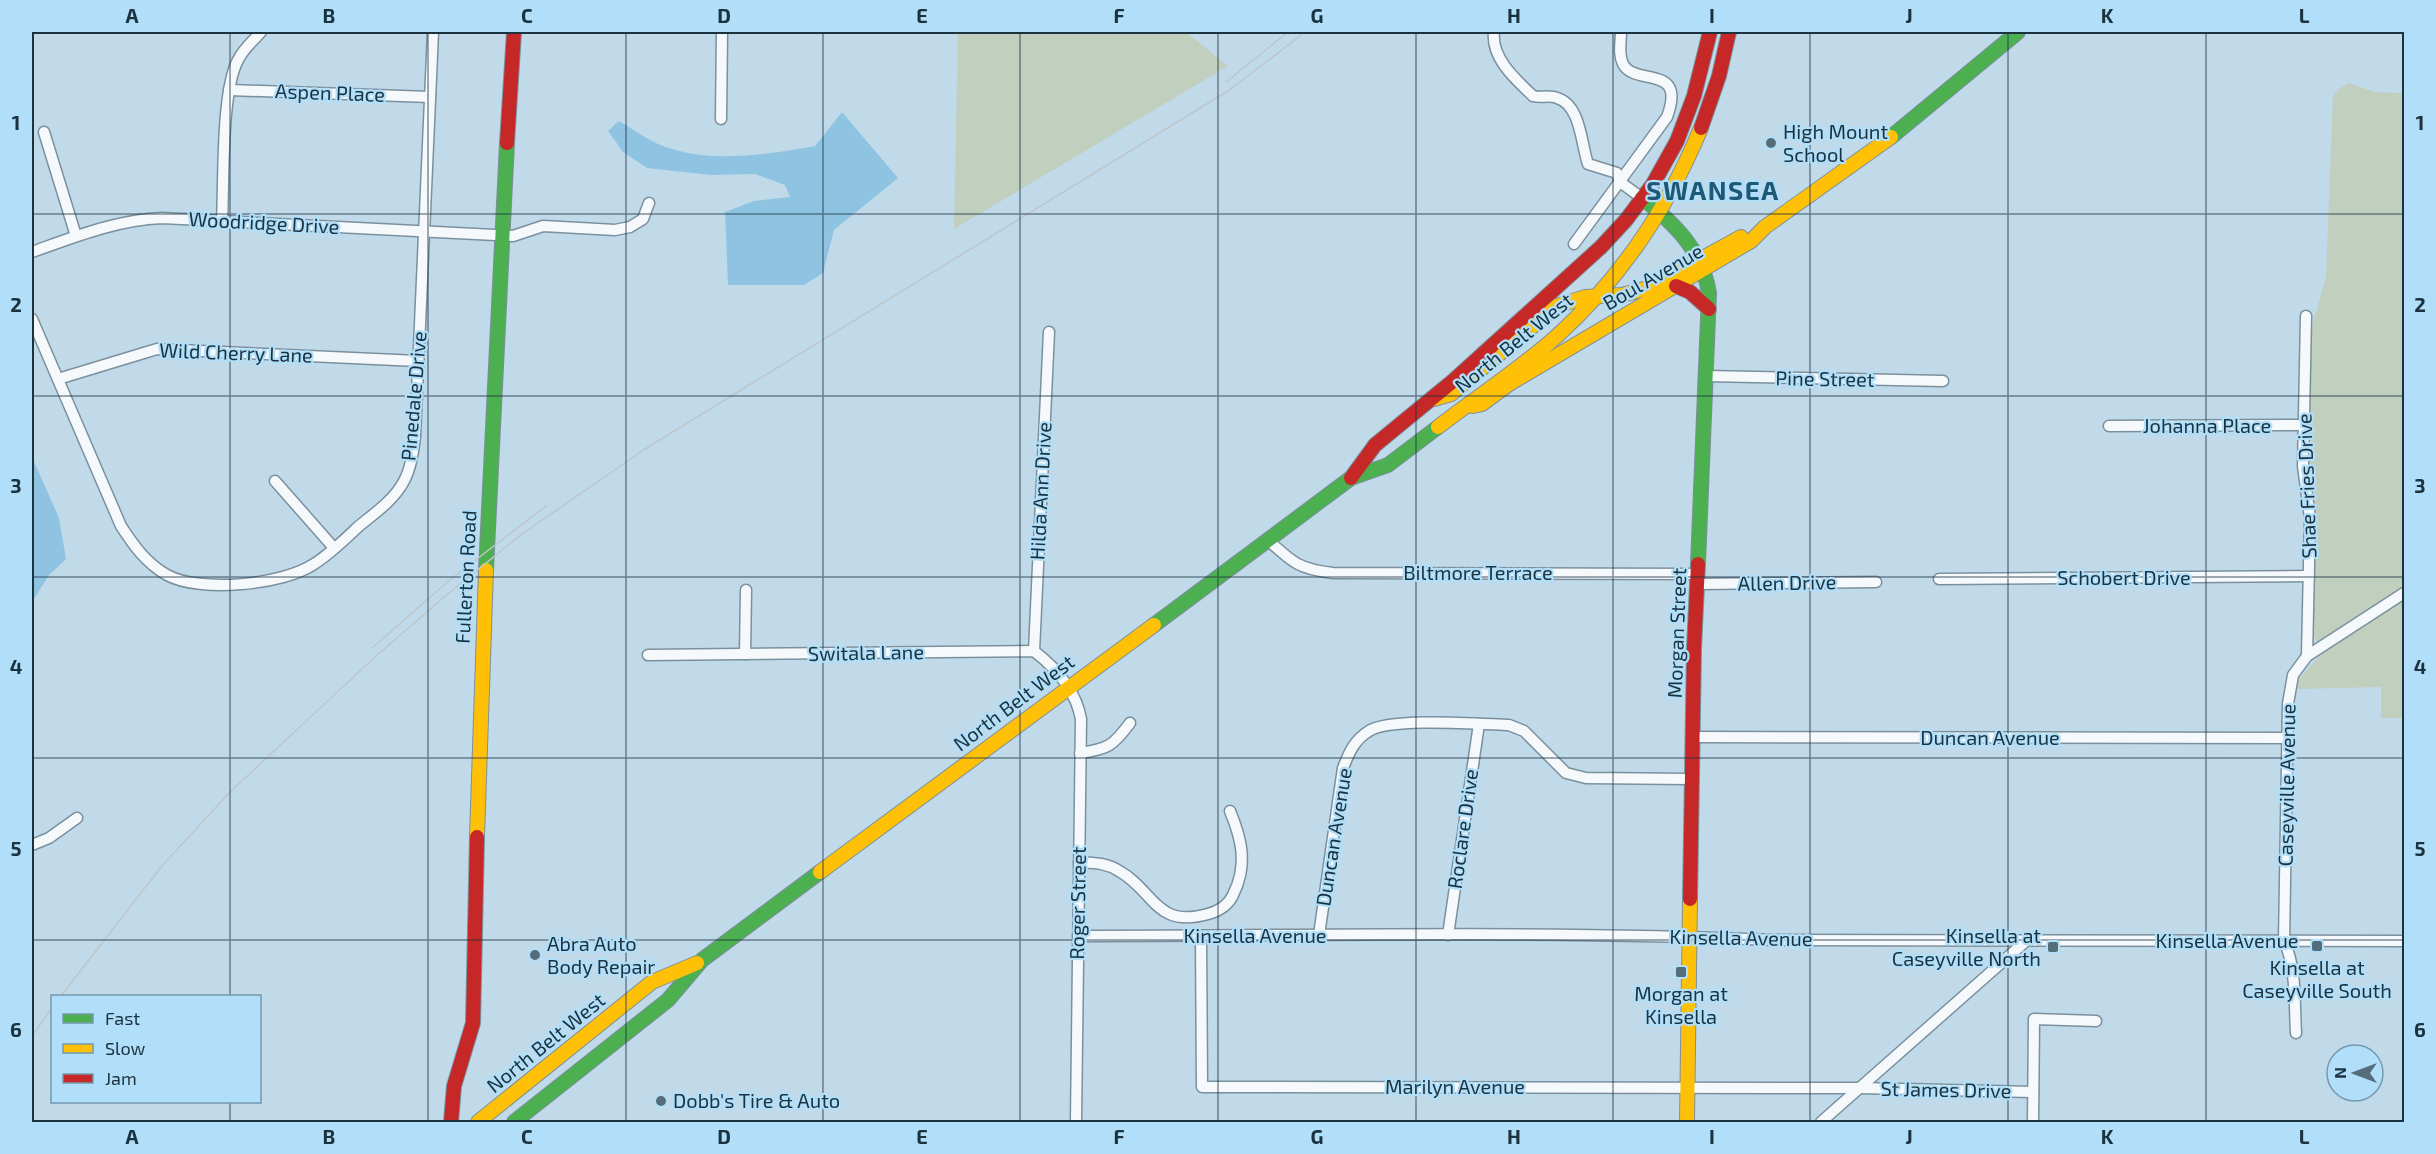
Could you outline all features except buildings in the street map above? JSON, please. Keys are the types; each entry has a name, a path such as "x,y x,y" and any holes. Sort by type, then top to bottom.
{"street":[{"path":"222,221 229,90 237,61 261,32"},
{"name":"Pinedale Drive","path":"32,319 121,526 135,549 152,565 169,576 213,584 273,580 313,565 392,499 404,481 411,461 415,437 433,32"},
{"name":"Fullerton Road","path":"451,1122 454,1086 473,1023 480,695 501,235 514,32"},
{"path":"722,32 722,119"},
{"path":"1494,32 1493,40 1500,58 1515,79 1533,96 1556,97 1569,106 1575,117 1588,164 1617,173 1620,182 1661,213 1680,231 1703,264"},
{"path":"1574,244 1667,117 1672,104 1671,91 1665,83 1656,77 1634,73 1627,69 1620,55 1621,32"},
{"name":"North Belt West","path":"478,1122 652,982 702,960 1351,478 1375,445 1432,399 1600,247 1626,220 1663,167 1684,123 1701,71 1710,32"},
{"name":"North Belt West","path":"1351,478 1388,465 1556,338 1599,296 1630,260 1661,213 1683,173 1704,125 1729,32"},
{"name":"Boul Avenue","path":"1464,409 1482,404 1509,384 1676,286 1746,234 1765,227 1890,138 2018,32"},
{"name":"Aspen Place","path":"229,90 430,97"},
{"path":"44,132 76,237"},
{"name":"Woodridge Drive","path":"32,252 140,219 501,235 524,233 533,227 543,226 615,230 630,227 643,219 649,203"},
{"name":"Boul Avenue","path":"1432,399 1451,394 1557,306 1571,300 1622,295 1648,288 1703,264"},
{"name":"Morgan Street","path":"1687,1122 1693,737 1709,309 1703,264"},
{"path":"1676,286 1690,292 1709,309"},
{"name":"Shae Fries Drive","path":"2306,316 2303,466 2310,518 2307,656"},
{"name":"Hilda Ann Drive","path":"1034,651 1048,332"},
{"name":"Wild Cherry Lane","path":"58,379 157,349 418,361"},
{"name":"Pine Street","path":"1707,376 1943,381"},
{"name":"Johanna Place","path":"2109,426 2304,425"},
{"path":"275,481 334,548"},
{"name":"Biltmore Terrace","path":"1268,540 1293,563 1308,570 1333,573 1698,579"},
{"name":"Schobert Drive","path":"1939,579 2309,576"},
{"name":"Allen Drive","path":"1698,579 1876,582"},
{"path":"745,654 746,590"},
{"name":"Caseyville Avenue","path":"2296,1033 2290,955 2284,941 2288,704 2293,675 2307,656 2404,593"},
{"path":"1034,651 1047,661 1068,688"},
{"name":"Switala Lane","path":"648,655 1034,651"},
{"name":"Roger Street","path":"1068,688 1078,703 1081,719 1076,1122"},
{"path":"1080,753 1104,749 1113,744 1130,723"},
{"name":"Duncan Avenue","path":"1318,935 1343,768 1351,746 1370,729 1394,724 1509,725 1524,731 1566,773 1576,776 1692,779"},
{"name":"Roclare Drive","path":"1448,935 1479,724"},
{"name":"Duncan Avenue","path":"1693,737 2288,738"},
{"path":"1079,862 1098,863 1120,871 1128,876 1161,910 1172,915 1198,916 1210,913 1221,909 1231,900 1237,887 1241,863 1241,840 1230,811"},
{"path":"32,845 49,838 77,818"},
{"name":"Kinsella Avenue","path":"1078,936 1448,935 1775,940 2404,941"},
{"name":"Marilyn Avenue","path":"1201,936 1202,1087 1859,1088"},
{"path":"1821,1122 2026,941"},
{"name":"North Belt West","path":"519,1120 668,1000 702,960"},
{"path":"2033,1122 2034,1019 2096,1021"},
{"name":"St James Drive","path":"1859,1088 2033,1092"}],"green space":[{"path":"958,32 1186,32 1228,66 954,229"},
{"path":"2349,83 2374,92 2404,93 2404,718 2381,718 2381,687 2296,689 2299,679 2323,652 2312,633 2308,483 2309,363 2312,327 2326,277 2333,95"}],"water":[{"path":"842,112 898,178 834,230 823,273 804,285 728,285 725,212 754,201 790,197 785,185 755,174 711,175 647,168 623,152 608,131 619,121 651,141 672,149 708,156 744,156 815,146"},
{"path":"32,457 59,518 66,559 49,575 32,602"}],"tram line":[{"path":"1226,82 1288,32"},
{"path":"62,995 161,867 230,792 376,656 522,534 645,449 1231,89 1305,32"},
{"path":"372,648 451,579 546,506"},
{"path":"32,1036 51,1009"}],"traffic: fast":[{"path":"1891,137 2018,32"},
{"path":"486,570 507,143"},
{"path":"1642,198 1685,239 1700,264 1709,293 1698,564"},
{"path":"1154,625 1351,478 1388,465 1438,427"},
{"path":"514,1122 668,1000 702,960 820,872"}],"traffic: slow":[{"path":"1438,427 1543,348 1602,290 1622,266 1658,214 1701,128"},
{"path":"1473,406 1482,404 1509,384 1751,241 1765,227 1891,137"},
{"path":"1434,399 1451,394 1557,306 1585,297 1622,295 1648,288 1741,237"},
{"path":"477,837 486,570"},
{"path":"820,872 1154,625"},
{"path":"1687,1122 1690,899"},
{"path":"478,1122 652,982 697,963"}],"traffic: jam":[{"path":"507,143 514,32"},
{"path":"1351,478 1375,445 1453,381 1601,247 1626,220 1653,184 1677,141 1694,96 1710,32"},
{"path":"1701,128 1719,76 1729,32"},
{"path":"1676,286 1690,292 1709,309"},
{"path":"1690,899 1694,648 1698,564"},
{"path":"451,1122 454,1086 473,1023 477,837"}],"place":[{"name":"High Mount School","path":"1771,143"},
{"name":"Kinsella at Caseyville South","path":"2317,946"},
{"name":"Kinsella at Caseyville North","path":"2053,947"},
{"name":"Abra Auto Body Repair","path":"535,955"},
{"name":"Morgan at Kinsella","path":"1681,972"},
{"name":"Dobb's Tire & Auto","path":"661,1101"}],"district":[{"name":"SWANSEA","path":"1713,191"}]}
